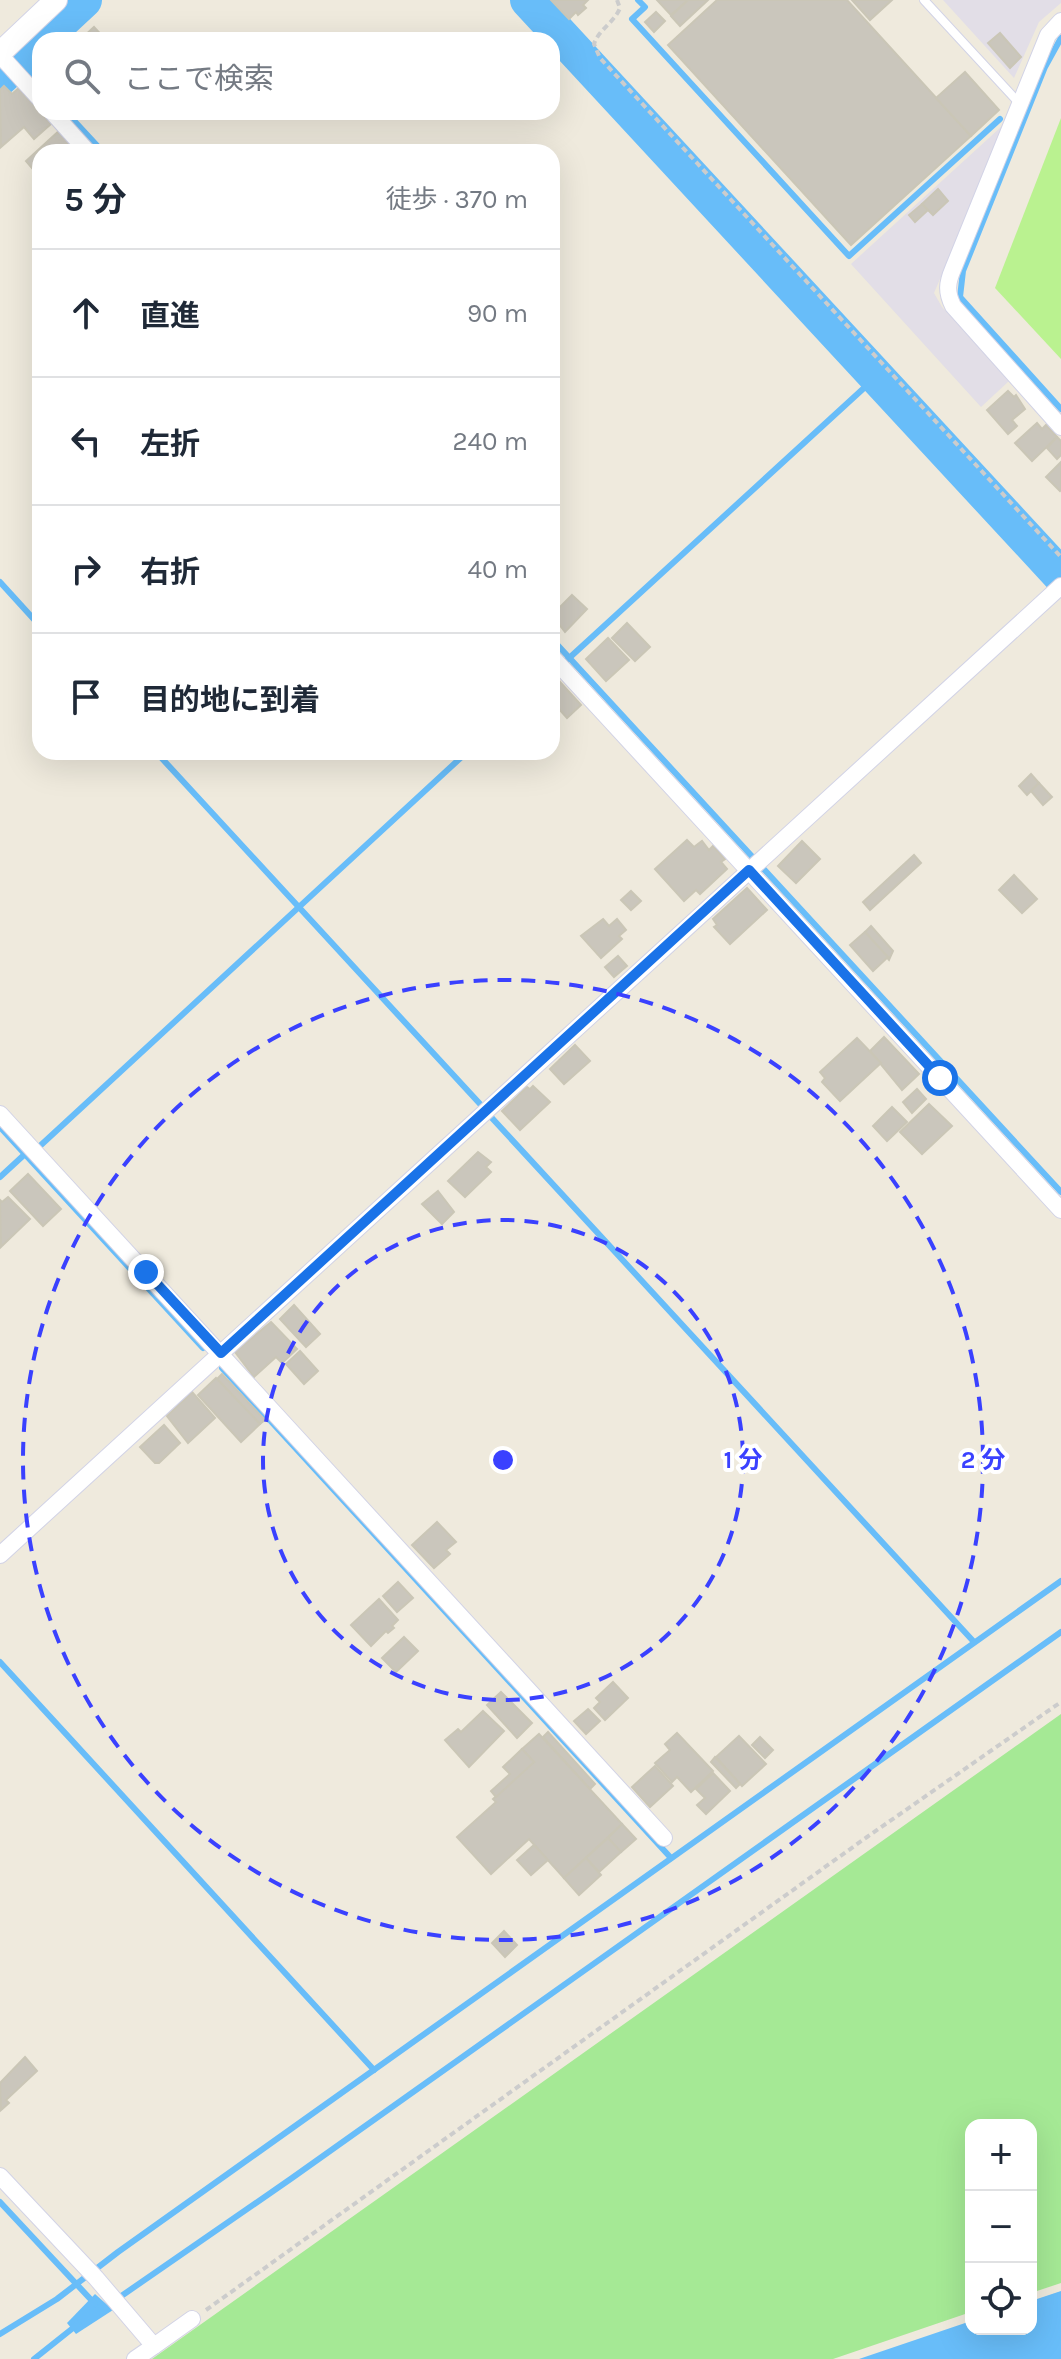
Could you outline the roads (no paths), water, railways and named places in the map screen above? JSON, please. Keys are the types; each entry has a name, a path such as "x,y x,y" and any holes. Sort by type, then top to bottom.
{"street":[{"path":"32,90 15,72 3,49 56,0"},
{"path":"1061,21 1048,35 948,282 948,295 953,306 1061,427"},
{"path":"59,120 81,144"},
{"path":"0,1555 755,865 1059,592"},
{"path":"560,665 755,865 1061,1210"},
{"path":"0,1114 664,1838"},
{"path":"0,2176 154,2346"},
{"path":"135,2359 192,2319"}],"lane":[{"path":"924,0 1020,104"}],"water":[{"path":"1061,2291 1061,2359 859,2359 965,2323 965,2335 1037,2335 1037,2299"},
{"path":"95,2294 113,2310 76,2334 67,2323"}],"waterway":[{"path":"50,32 84,0"},
{"path":"528,0 558,32"},
{"path":"638,0 645,7 632,19 849,256 1000,119"},
{"path":"560,35 1061,576"},
{"path":"1061,38 1045,67 963,271 960,297 1061,409"},
{"path":"0,78 32,48"},
{"path":"19,60 32,74"},
{"path":"73,120 96,144"},
{"path":"567,660 876,377"},
{"path":"1055,569 1061,563"},
{"path":"0,582 32,617"},
{"path":"560,648 1061,1192"},
{"path":"163,760 481,1105"},
{"path":"41,1145 458,760"},
{"path":"491,1117 974,1642"},
{"path":"0,1127 203,1348"},
{"path":"0,1177 25,1154"},
{"path":"222,1368 671,1858"},
{"path":"0,2334 57,2299 118,2252 1061,1581"},
{"path":"117,2299 1061,1632"},
{"path":"0,1662 374,2070"},
{"path":"0,2202 95,2304"},
{"path":"34,2359 78,2324"}]}
